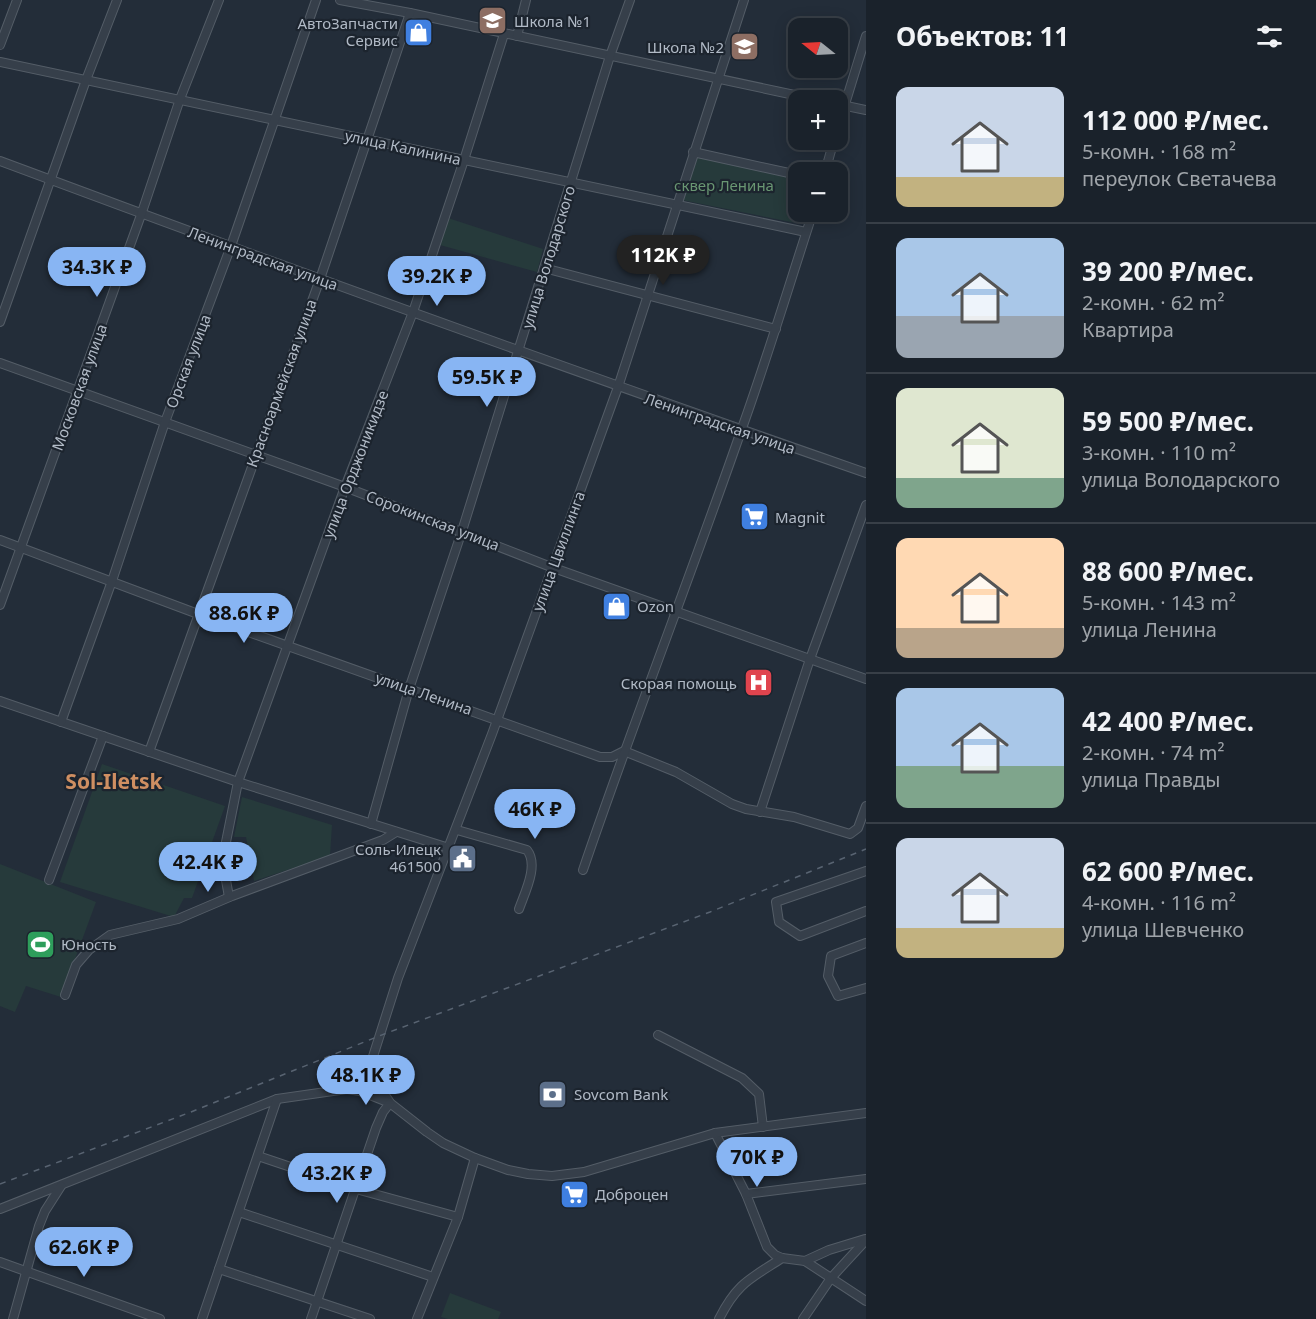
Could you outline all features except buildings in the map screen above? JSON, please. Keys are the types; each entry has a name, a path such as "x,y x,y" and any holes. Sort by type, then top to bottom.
{"street":[{"path":"0,45 17,0"},
{"path":"0,322 86,80 117,0"},
{"name":"Московская улица","path":"0,605 141,215 180,99 219,0"},
{"name":"Орская улица","path":"61,722 165,422 231,246 316,0"},
{"path":"340,0 788,94"},
{"path":"517,36 526,0"},
{"name":"улица Володарского","path":"371,824 409,689 462,531 610,56 630,0"},
{"name":"улица Цвиллинга","path":"347,1089 364,1077 373,1058 398,978 498,719 551,567 618,387 646,295 744,0"},
{"name":"Красноармейская улица","path":"149,752 320,279 410,13"},
{"name":"улица Орджоникидзе","path":"229,897 224,869 224,852 238,782 345,487 413,312 504,34"},
{"path":"846,90 866,36"},
{"name":"улица Калинина","path":"0,62 806,232"},
{"path":"848,106 866,110"},
{"path":"693,152 788,173"},
{"name":"Ленинградская улица","path":"0,161 141,215 618,387 866,473"},
{"path":"583,870 624,751 742,430 810,222"},
{"path":"544,268 776,329"},
{"name":"Сорокинская улица","path":"0,363 345,487 551,567 866,679"},
{"path":"760,812 810,659 866,506"},
{"name":"улица Ленина","path":"0,540 198,614 600,757 612,757 624,751"},
{"path":"0,701 238,782 449,848"},
{"path":"49,880 103,736"},
{"path":"624,751 676,772 693,784 732,804 760,812 794,817 845,833 850,834 858,828 866,806"},
{"path":"457,830 521,847 531,854 530,877 519,909"},
{"path":"65,995 76,965 89,950 110,935 178,920 229,897 383,840 396,832"},
{"path":"866,871 776,902 779,922 800,936 866,911"},
{"path":"866,943 831,956 828,976 838,996 866,988"},
{"path":"658,1035 742,1078 759,1094 763,1127"},
{"path":"373,1058 380,1088 390,1103"},
{"path":"0,1209 277,1099 347,1089 360,1091 390,1103 443,1143 475,1158 508,1170 552,1176 570,1175 715,1133 866,1113"},
{"path":"202,1319 277,1099"},
{"path":"311,1319 376,1128 390,1103"},
{"path":"715,1133 746,1194 767,1246 775,1255 805,1261 866,1302"},
{"path":"258,1156 356,1189 458,1217"},
{"path":"417,1319 458,1217 475,1158"},
{"path":"746,1194 866,1179"},
{"path":"12,1319 23,1287 25,1270 45,1211 62,1186"},
{"path":"239,1212 434,1277"},
{"path":"805,1261 829,1250 866,1239"},
{"path":"803,1319 831,1278 866,1239"},
{"path":"718,1319 736,1290 782,1258"},
{"path":"0,1262 160,1319"},
{"path":"219,1269 370,1319"}],"green space":[{"name":"сквер Ленина","path":"696,157 788,176 788,221 682,200"},
{"path":"448,218 543,249 537,272 440,245"},
{"path":"102,764 225,806 192,898 184,898 174,917 60,882"},
{"path":"242,797 332,825 330,856 254,881 246,837 234,837"},
{"name":"Юность","path":"0,864 96,902 61,997 26,986 15,1012 0,1006"},
{"path":"450,1293 501,1312 498,1319 441,1317"}],"railway":[{"path":"0,1184 191,1112 379,1036 710,912 866,849"}],"place":[{"name":"Школа №1","path":"493,21"},
{"name":"АвтоЗапчасти Сервис","path":"419,32"},
{"name":"Школа №2","path":"745,47"},
{"name":"Magnit","path":"754,517"},
{"name":"Ozon","path":"616,606"},
{"name":"Скорая помощь","path":"758,683"},
{"name":"Соль-Илецк 461500","path":"462,858"},
{"name":"Юность","path":"40,944"},
{"name":"Sovcom Bank","path":"553,1094"},
{"name":"Доброцен","path":"574,1194"}],"district":[{"name":"Sol-Iletsk","path":"114,781"}]}
